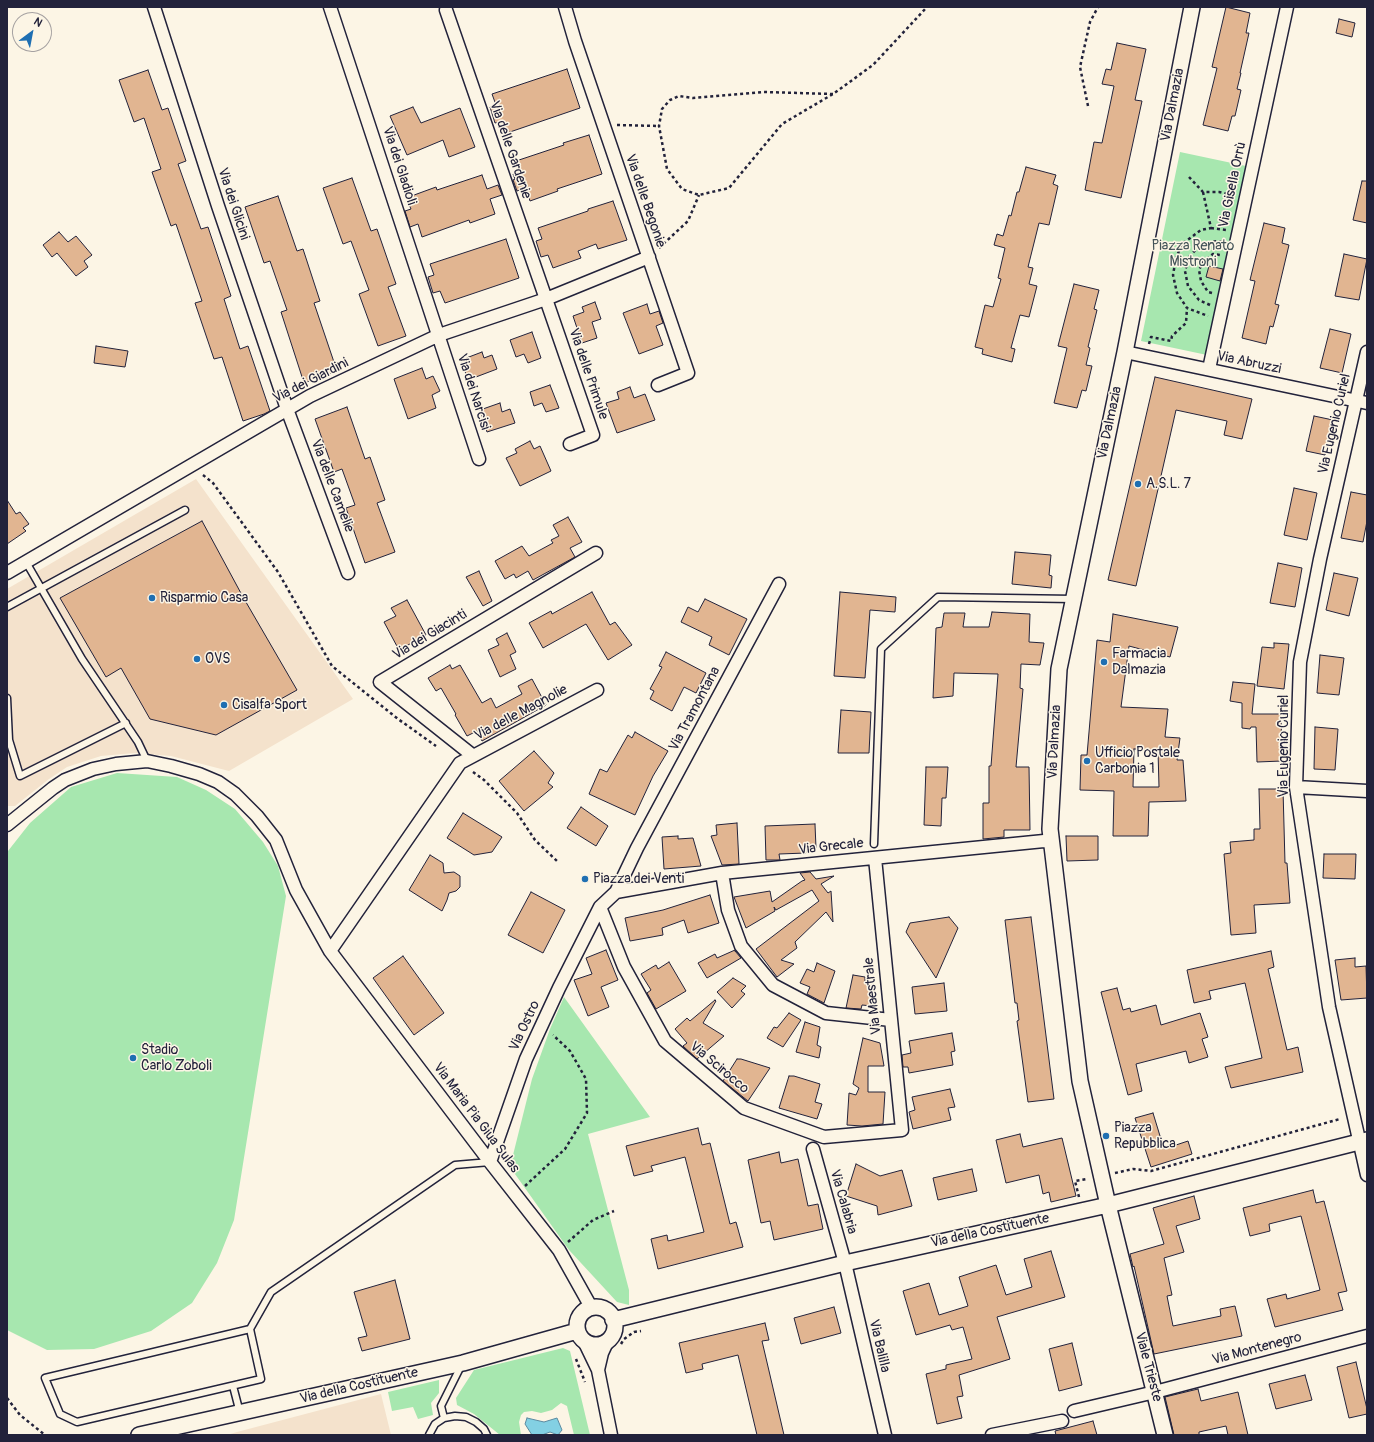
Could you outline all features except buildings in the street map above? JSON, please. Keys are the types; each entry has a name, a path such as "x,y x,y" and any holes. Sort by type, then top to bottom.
{"street":[{"name":"Via dei Glicini","path":"154,7 218,206 287,409"},
{"name":"Via dei Gladioli","path":"330,7 438,335"},
{"name":"Via delle Begonie","path":"565,7 575,41 688,373 658,386"},
{"name":"Via Dalmazia","path":"1051,842 1050,829 1059,668 1125,352 1192,7"},
{"name":"Via Gisella Orrù","path":"1209,369 1287,7"},
{"name":"Via delle Gardenie","path":"446,10 546,299"},
{"name":"Via dei Giardini","path":"7,574 310,396 438,335 546,299 649,257"},
{"name":"Via delle Primule","path":"546,299 593,435 570,444"},
{"name":"Via dei Narcisi","path":"438,335 479,459"},
{"name":"Via Abruzzi","path":"1125,352 1361,401"},
{"name":"Via Eugenio Curiel","path":"1367,352 1361,401 1320,559 1300,662 1296,787 1329,1008 1364,1141 1367,1174"},
{"name":"Via delle Camelie","path":"287,409 348,573"},
{"name":"Via dei Giacinti","path":"472,755 380,682 596,553"},
{"name":"Via Tramontana","path":"616,892 637,848 779,584"},
{"name":"Via delle Magnolie","path":"460,763 472,755 597,690"},
{"name":"Via Maria Pia Giua Sulas","path":"7,825 47,792 65,780 101,767 116,764 147,761 199,774 218,782 235,794 257,816 276,840 296,890 330,951 515,1195 559,1250 591,1308"},
{"path":"330,951 460,763"},
{"path":"1296,787 1367,790"},
{"name":"Via Grecale","path":"616,892 722,873 1044,841 1051,842"},
{"path":"1051,842 1080,1082 1108,1205"},
{"name":"Via Maestrale","path":"875,858 902,1130"},
{"path":"722,873 728,910 742,946 773,985 826,1013 891,1020"},
{"path":"600,907 616,892"},
{"name":"Via Ostro","path":"490,1162 526,1059 600,907"},
{"name":"Via Scirocco","path":"600,907 624,967 664,1041 744,1108 824,1137 902,1130"},
{"name":"Via della Costituente","path":"613,1320 845,1263 1108,1205 1364,1141"},
{"name":"Via Calabria","path":"813,1149 845,1263"},
{"name":"Viale Trieste","path":"1108,1205 1130,1299 1165,1435"},
{"name":"Via Balilla","path":"845,1263 885,1435"},
{"path":"598,1370 602,1353 614,1329 613,1320 608,1312 603,1308 597,1307 586,1310 581,1314 577,1325 598,1370 610,1435"},
{"path":"581,1336 590,1343 596,1344 608,1340"},
{"name":"Via della Costituente","path":"139,1435 581,1336"},
{"name":"Via Montenegro","path":"1074,1411 1155,1392 1367,1336"},
{"path":"992,1435 1062,1421"}],"lane":[{"path":"7,607 185,510"},
{"path":"26,562 82,658 138,742 147,761"},
{"path":"874,844 882,649 938,597 1074,598"},
{"path":"7,698 8,740 20,776 126,723"},
{"path":"250,1328 45,1378 60,1414 77,1422 261,1379 250,1328 271,1292 455,1165 490,1162"},
{"path":"444,1418 441,1406 463,1363"},
{"path":"233,1386 240,1413"},
{"path":"429,1435 435,1424 444,1418 455,1416 466,1417 476,1422 484,1429 487,1435"}],"path":[{"path":"833,94 764,92 694,98 679,96 670,100 662,109 659,126 667,169 682,189 699,195 729,188 782,124 833,94 873,65 927,7"},
{"path":"1088,106 1080,67 1090,22 1098,7"},
{"path":"604,125 659,126"},
{"path":"1189,177 1203,192 1211,228 1201,230 1182,244 1176,258 1173,275 1177,293 1187,308 1219,321"},
{"path":"1203,192 1219,192 1246,198"},
{"path":"649,257 688,221 699,195"},
{"path":"1222,308 1212,306 1199,300 1188,286 1185,271 1189,257 1201,244 1217,241 1236,244"},
{"path":"1225,295 1208,292 1200,281 1199,270 1203,262 1213,254 1233,258"},
{"path":"1146,356 1151,337 1171,341 1172,336 1186,323 1187,308"},
{"path":"192,465 213,483 278,572 332,666 398,719 484,780 517,813 535,840 558,862"},
{"path":"515,1195 565,1149 588,1113 586,1079 570,1051 542,1024"},
{"path":"1151,1171 1338,1120"},
{"path":"559,1250 593,1220 614,1212"},
{"path":"7,1398 20,1415 45,1435"}],"shaded area":[{"path":"196,479 353,699 229,771 171,756 135,753 101,756 67,767 49,779 15,806 7,806 7,589"},
{"path":"381,1394 391,1435 227,1435 237,1432"}],"green space":[{"name":"Piazza Renato Mistroni","path":"1180,152 1246,166 1207,355 1141,341"},
{"name":"Stadio Carlo Zoboli","path":"117,773 177,777 206,790 235,809 263,842 278,866 286,896 234,1220 217,1263 192,1303 151,1331 94,1349 47,1350 7,1330 7,854 30,823 71,787"},
{"path":"564,997 650,1117 588,1134 629,1290 629,1305 617,1302 569,1250 510,1167 532,1079 550,1029"},
{"path":"563,1348 570,1351 590,1435 574,1435 567,1406 561,1403 552,1410 541,1413 532,1411 524,1412 521,1415 519,1422 521,1435 500,1435 474,1414 457,1405 456,1398 474,1370"},
{"path":"439,1380 439,1393 431,1403 433,1415 418,1419 413,1407 392,1411 388,1392"}],"water":[{"path":"527,1418 544,1422 557,1418 562,1430 558,1435 550,1432 542,1435 532,1435 525,1424"}],"place":[{"name":"A.S.L. 7","path":"1138,484"},
{"name":"Risparmio Casa","path":"152,598"},
{"name":"OVS","path":"197,659"},
{"name":"Farmacia Dalmazia","path":"1104,662"},
{"name":"Cisalfa Sport","path":"224,705"},
{"name":"Ufficio Postale Carbonia 1","path":"1087,761"},
{"name":"Piazza dei Venti","path":"585,879"},
{"name":"Stadio Carlo Zoboli","path":"133,1058"},
{"name":"Piazza Repubblica","path":"1106,1136"}]}
